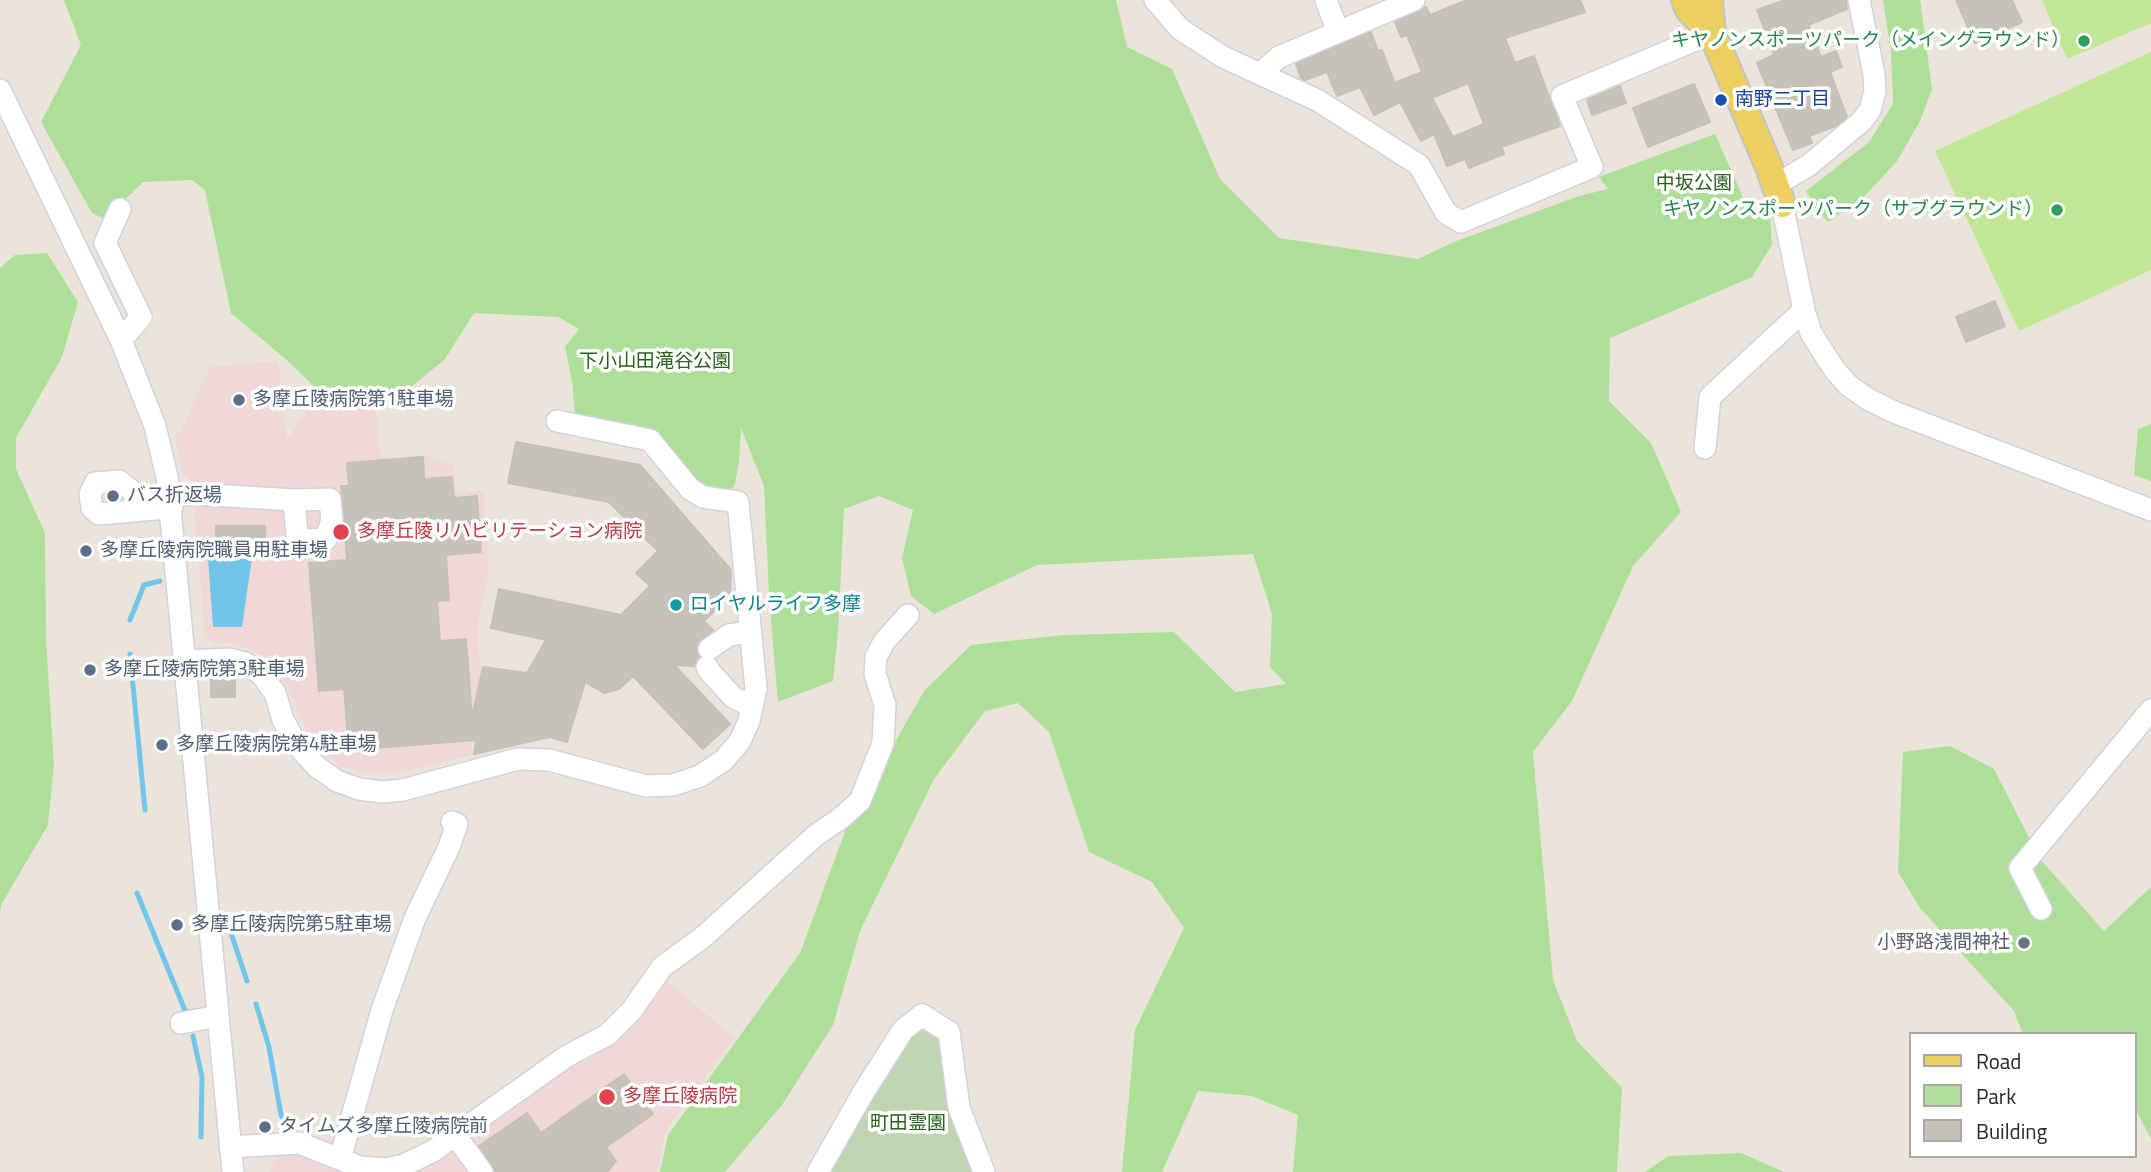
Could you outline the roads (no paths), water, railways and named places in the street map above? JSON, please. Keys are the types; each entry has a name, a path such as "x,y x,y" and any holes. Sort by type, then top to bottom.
{"main road":[{"path":"1685,0 1689,10 1713,33"},
{"path":"1709,0 1713,33 1779,194"}],"street":[{"path":"1154,0 1180,29 1223,57 1317,100 1419,165 1446,213 1461,222 1592,167 1562,96 1713,33"},
{"path":"1326,0 1338,32"},
{"path":"1261,73 1279,57 1414,0"},
{"path":"1859,0 1874,74 1875,91 1870,110 1862,121 1779,194 1811,332 1834,369 1866,398 1894,412 2151,510"},
{"path":"0,90 121,340 155,426 186,661 233,1172"},
{"path":"120,209 105,243 141,317 121,340"},
{"path":"1705,448 1710,397 1804,310"},
{"path":"186,661 229,659 245,663 261,674 275,694 283,720 297,746 317,767 337,781 359,789 382,792 402,790 518,759 549,760 646,786 673,785 700,776 724,760 740,741 749,721 756,688 738,502 703,497 690,489 650,440 557,421"},
{"path":"166,504 196,494 294,500"},
{"path":"230,1147 299,1143 360,1167 386,1169 418,1159 566,1056 619,1026 662,967 702,937 816,835 860,801 883,743 885,705 875,674 876,657 884,642 908,615"},
{"path":"750,632 729,635 708,658 709,672 733,697 752,707"},
{"path":"2041,909 2020,868 2151,710"},
{"path":"340,1159 382,1010 415,918 449,847 457,824 452,822"},
{"path":"818,1172 903,1030 922,1015 949,1032 959,1108 984,1172"},
{"path":"181,1023 218,1016"},
{"path":"455,1135 482,1172"}],"water":[{"path":"208,558 252,558 242,627 213,627"}],"waterway":[{"path":"130,620 144,585 160,581"},
{"path":"130,654 145,810"},
{"path":"137,893 186,1013"},
{"path":"227,921 247,981"},
{"path":"256,1004 269,1047 281,1115 300,1136"},
{"path":"193,1036 202,1077 201,1137"}],"place":[{"name":"キヤノンスポーツパーク（メイングラウンド）","path":"2084,41"},
{"name":"南野二丁目","path":"1721,100"},
{"name":"キヤノンスポーツパーク（サブグラウンド）","path":"2057,210"},
{"name":"多摩丘陵病院第1駐車場","path":"239,400"},
{"name":"バス折返場","path":"113,496"},
{"name":"多摩丘陵リハビリテーション病院","path":"341,532"},
{"name":"多摩丘陵病院職員用駐車場","path":"86,551"},
{"name":"ロイヤルライフ多摩","path":"676,605"},
{"name":"多摩丘陵病院第3駐車場","path":"90,670"},
{"name":"多摩丘陵病院第4駐車場","path":"162,745"},
{"name":"多摩丘陵病院第5駐車場","path":"177,925"},
{"name":"小野路浅間神社","path":"2024,943"},
{"name":"多摩丘陵病院","path":"607,1097"},
{"name":"タイムズ多摩丘陵病院前","path":"265,1127"}],"park label":[{"name":"中坂公園","path":"1694,184"},
{"name":"下小山田滝谷公園","path":"655,362"},
{"name":"町田霊園","path":"908,1124"}]}
